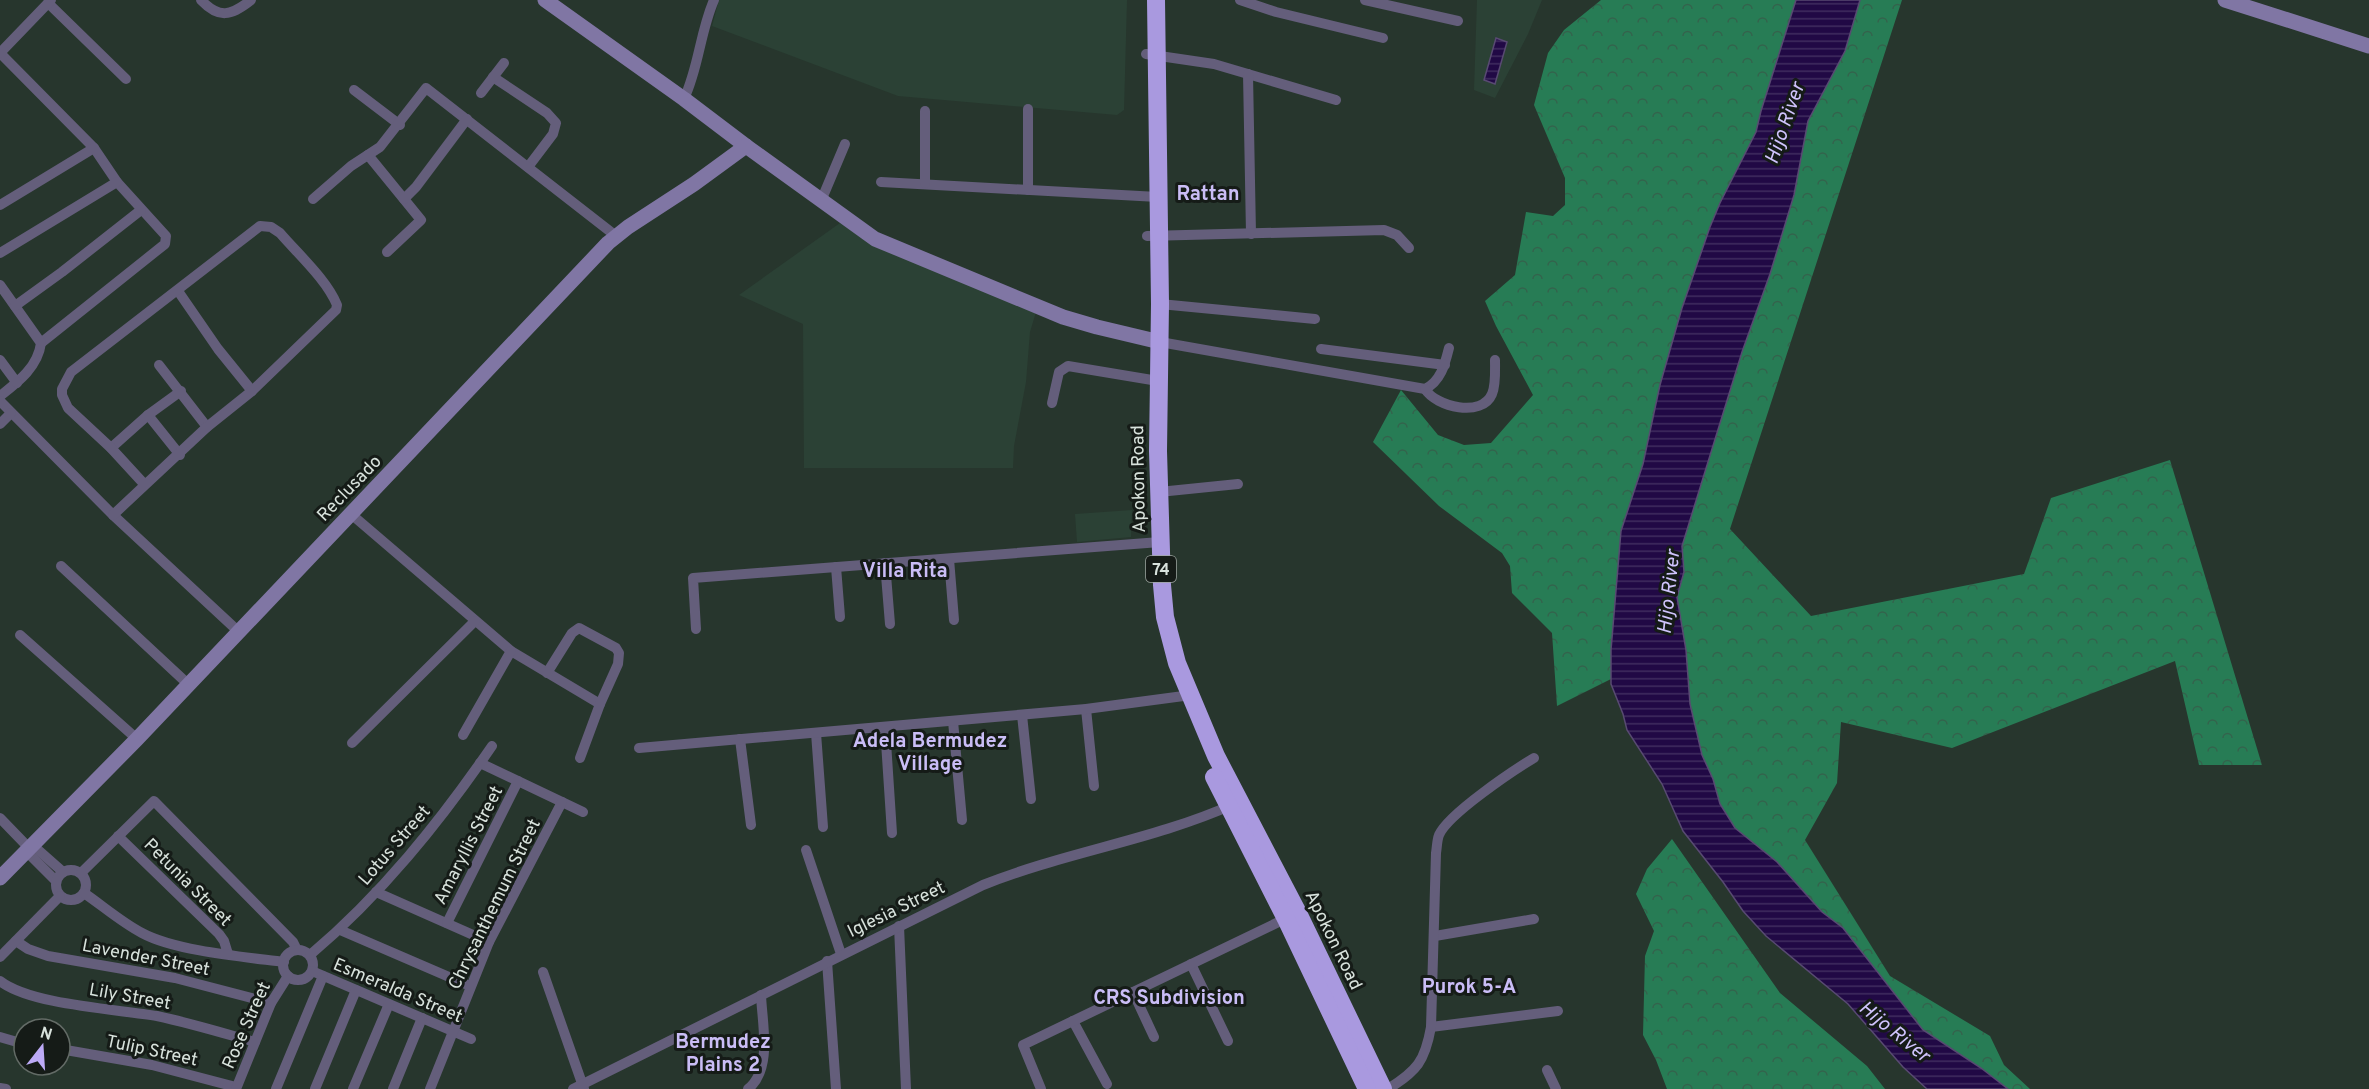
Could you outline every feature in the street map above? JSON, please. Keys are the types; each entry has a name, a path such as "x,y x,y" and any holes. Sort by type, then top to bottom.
{"highway":[{"name":"Apokon Road","path":"1145,0 1151,54"},
{"name":"Apokon Road","path":"1156,0 1151,54 1154,341 1147,491 1165,617 1185,696 1216,756 1234,804 1383,1089"},
{"name":"Apokon Road","path":"1153,236 1160,304 1154,341"},
{"name":"Apokon Road","path":"1152,380 1159,492 1155,542"},
{"name":"Apokon Road","path":"1292,916 1367,1089"}],"street":[{"path":"201,0 214,11 225,14 250,0"},
{"path":"545,0 867,234 891,247 1063,317 1154,341 1425,389 1432,386 1445,364 1449,348"},
{"path":"684,99 694,73 706,19 714,0"},
{"path":"1240,0 1276,12 1383,38"},
{"path":"1365,0 1458,21"},
{"path":"2225,0 2255,5 2369,46"},
{"path":"0,396 17,383 35,362 41,343 165,244 166,236 117,182 94,148 0,53 49,2 126,79"},
{"path":"1151,54 1214,64 1336,100"},
{"path":"481,93 504,63"},
{"path":"1248,74 1251,234"},
{"path":"493,77 547,113 556,123 553,134 528,167"},
{"path":"313,199 351,166 380,147 426,88 616,236"},
{"path":"354,90 400,124"},
{"path":"1028,109 1028,190"},
{"path":"925,111 925,183"},
{"path":"404,199 416,187 466,119"},
{"path":"821,201 844,144"},
{"name":"Reclusado","path":"0,878 189,685 616,236 746,146"},
{"path":"0,205 94,148"},
{"path":"368,155 421,220 387,252"},
{"path":"0,253 117,182"},
{"path":"881,182 1152,197"},
{"path":"15,306 141,210"},
{"path":"113,515 180,455 207,427 252,391 332,315 337,305 325,286 280,233 264,225 71,372 63,385 62,394 68,408 146,485"},
{"path":"1153,236 1384,230 1397,235 1409,248"},
{"path":"0,285 41,343"},
{"path":"178,291 218,350 252,391"},
{"path":"1160,304 1315,319"},
{"path":"1321,349 1445,364"},
{"path":"0,360 17,383"},
{"path":"1425,389 1434,400 1452,406 1467,408 1478,406 1492,395 1495,360"},
{"path":"159,365 207,427"},
{"path":"1052,403 1059,372 1068,366 1152,380"},
{"path":"111,448 148,415 181,391"},
{"path":"0,401 113,515 239,632"},
{"path":"0,424 10,413"},
{"path":"148,415 180,455"},
{"path":"1159,492 1238,484"},
{"path":"351,514 511,651 600,704"},
{"path":"696,629 693,578 1155,542"},
{"path":"949,558 954,620"},
{"path":"885,563 890,624"},
{"path":"61,566 189,685"},
{"path":"836,567 840,617"},
{"path":"352,743 475,621"},
{"path":"548,673 572,633 579,628 616,648 619,653 618,664 580,758"},
{"path":"20,635 137,739"},
{"path":"463,735 511,651"},
{"path":"639,748 1086,709 1185,696"},
{"path":"1086,709 1094,786"},
{"path":"1022,714 1031,799"},
{"path":"953,721 962,820"},
{"path":"885,727 892,833"},
{"path":"816,733 823,827"},
{"path":"740,740 751,825"},
{"name":"Lotus Street","path":"310,956 340,930 425,839 492,746"},
{"path":"1388,1089 1412,1073 1427,1048 1431,1027 1436,853 1439,835 1449,822 1499,781 1534,758"},
{"path":"480,763 583,812"},
{"name":"Amaryllis Street","path":"447,923 519,781"},
{"path":"81,873 154,801 288,936 297,950 310,956 313,960 312,971 309,976 298,980 288,976 283,967 288,954 297,950"},
{"name":"Chrysanthemum Street","path":"430,1089 489,942 562,802"},
{"name":"Iglesia Street","path":"580,1088 826,961 983,885 1012,873 1170,827 1234,804"},
{"path":"0,818 29,848 31,856 59,876"},
{"name":"Petunia Street","path":"118,836 219,934 228,954"},
{"path":"806,850 841,954"},
{"path":"72,870 81,873 86,883 84,893 70,900 60,896 56,886 59,876 72,870"},
{"path":"376,892 489,942"},
{"path":"84,893 142,933 158,940 284,962"},
{"path":"0,957 60,896"},
{"path":"1041,1089 1023,1045 1292,916"},
{"path":"1435,936 1534,919"},
{"path":"899,926 906,1089"},
{"path":"340,930 470,986"},
{"name":"Lavender Street","path":"16,941 28,949 48,956 175,978 271,1003"},
{"path":"826,961 837,1089"},
{"path":"1191,964 1228,1041"},
{"name":"Esmeralda Street","path":"312,971 471,1039"},
{"path":"543,972 580,1088"},
{"name":"Rose Street","path":"236,1088 271,1003 288,976"},
{"path":"276,1089 323,976"},
{"name":"Lily Street","path":"0,981 14,990 36,997 157,1016 255,1042"},
{"path":"315,1089 356,990"},
{"path":"1133,992 1154,1037"},
{"path":"748,1089 759,1076 763,1056 761,995"},
{"path":"353,1089 389,1004"},
{"path":"1431,1027 1558,1011"},
{"path":"393,1089 422,1018"},
{"path":"1073,1021 1107,1084"},
{"name":"Tulip Street","path":"72,1051 152,1065 236,1088"},
{"path":"1547,1070 1556,1089"},
{"path":"0,1088 6,1089"}],"shaded area":[{"path":"719,0 1127,0 1124,110 1117,115 898,96 712,26"},
{"path":"1477,0 1542,0 1528,34 1495,98 1474,90"},
{"path":"840,223 1036,312 1030,332 1026,382 1014,446 1013,468 804,468 803,324 739,295"},
{"path":"1132,510 1131,537 1077,542 1075,514"}],"green space":[{"path":"1601,0 1796,0 1756,132 1710,227 1682,308 1660,385 1643,464 1621,531 1611,679 1557,706 1552,633 1512,593 1510,566 1502,553 1439,506 1373,442 1401,390 1438,435 1464,445 1491,443 1533,395 1485,301 1515,275 1526,212 1553,216 1565,205 1565,178 1534,105 1548,53 1564,30"},
{"path":"1860,0 1902,0 1730,529 1811,616 2024,574 2051,498 2170,460 2262,765 2199,765 2175,661 1952,748 1841,722 1837,783 1805,840 1890,976 1990,1036 2004,1065 2030,1089 2008,1089 1981,1068 1923,1030 1843,928 1822,912 1777,862 1735,828 1720,804 1713,779 1702,755 1690,704 1686,650 1677,597 1684,572 1682,546 1742,352 1770,274 1794,195 1808,121 1845,51"},
{"path":"1672,839 1780,993 1867,1066 1885,1089 1667,1089 1643,1035 1645,956 1654,931 1636,894 1647,869"}],"water":[{"name":"Hijo River","path":"1796,0 1860,0 1845,51 1808,121 1794,195 1770,274 1742,352 1682,546 1684,572 1677,597 1686,650 1690,704 1702,755 1713,779 1720,804 1735,828 1777,862 1822,912 1843,928 1923,1030 1981,1068 2008,1089 1927,1089 1903,1067 1848,1004 1766,936 1743,911 1683,831 1662,784 1627,730 1611,684 1611,650 1621,531 1643,464 1660,385 1682,308 1710,227 1756,132"},
{"path":"1496,38 1507,42 1495,84 1484,80"}],"district":[{"name":"Rattan","path":"1208,193"},
{"name":"Villa Rita","path":"905,570"},
{"name":"Adela Bermudez Village","path":"930,752"},
{"name":"Purok 5-A","path":"1469,986"},
{"name":"CRS Subdivision","path":"1169,997"},
{"name":"Bermudez Plains 2","path":"723,1052"}]}
